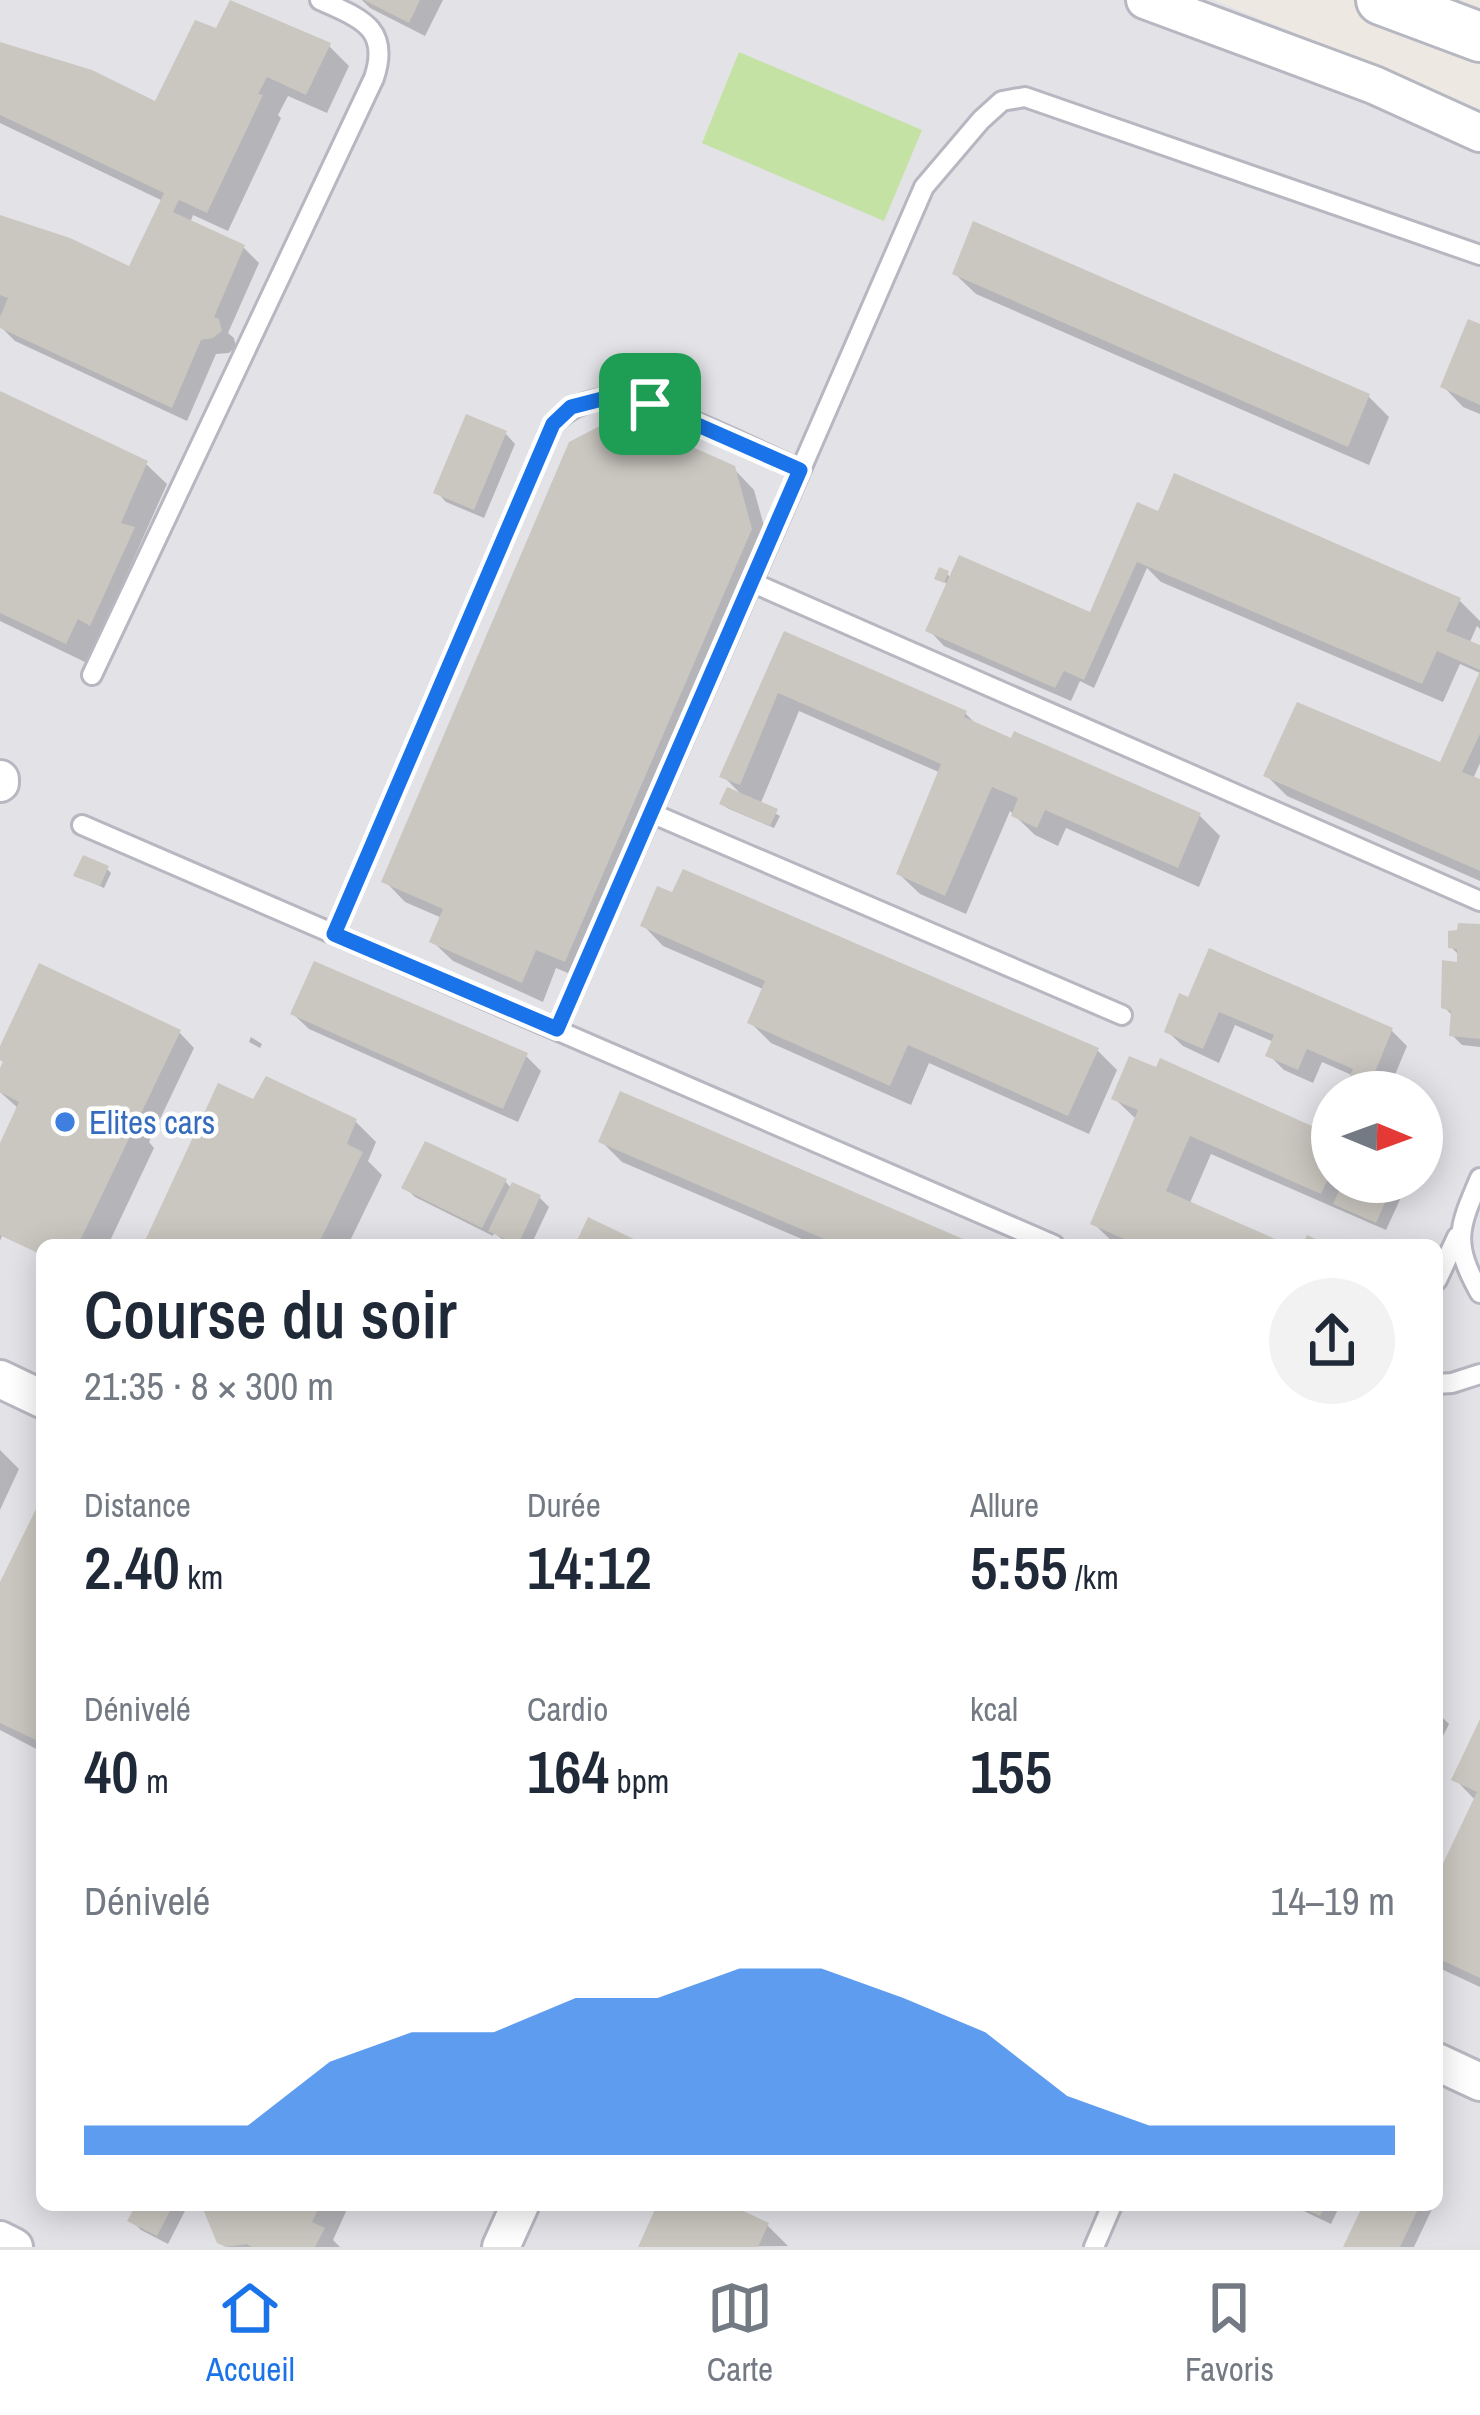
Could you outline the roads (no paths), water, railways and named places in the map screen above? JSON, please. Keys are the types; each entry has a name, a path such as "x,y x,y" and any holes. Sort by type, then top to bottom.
{"main road":[{"path":"1382,0 1480,37"}],"street":[{"path":"1145,0 1374,86 1480,133"},
{"path":"0,1379 36,1396"},
{"path":"1443,2065 1480,2082"},
{"path":"501,2247 517,2211"},
{"path":"0,2240 14,2247"}],"lane":[{"path":"92,675 381,58 376,37 362,20 320,0"},
{"path":"557,1029 924,188 1002,101 1025,97 1480,255"},
{"path":"334,934 553,424 571,407 606,398 650,404 800,470"},
{"path":"752,582 1480,901"},
{"path":"651,813 1122,1015"},
{"path":"82,825 1040,1239"},
{"path":"1443,1267 1480,1178"},
{"path":"1459,1233 1462,1260 1480,1293"},
{"path":"1443,1384 1480,1373"},
{"path":"1094,2247 1109,2211"}],"place":[{"name":"Elites cars","path":"65,1122"}]}
